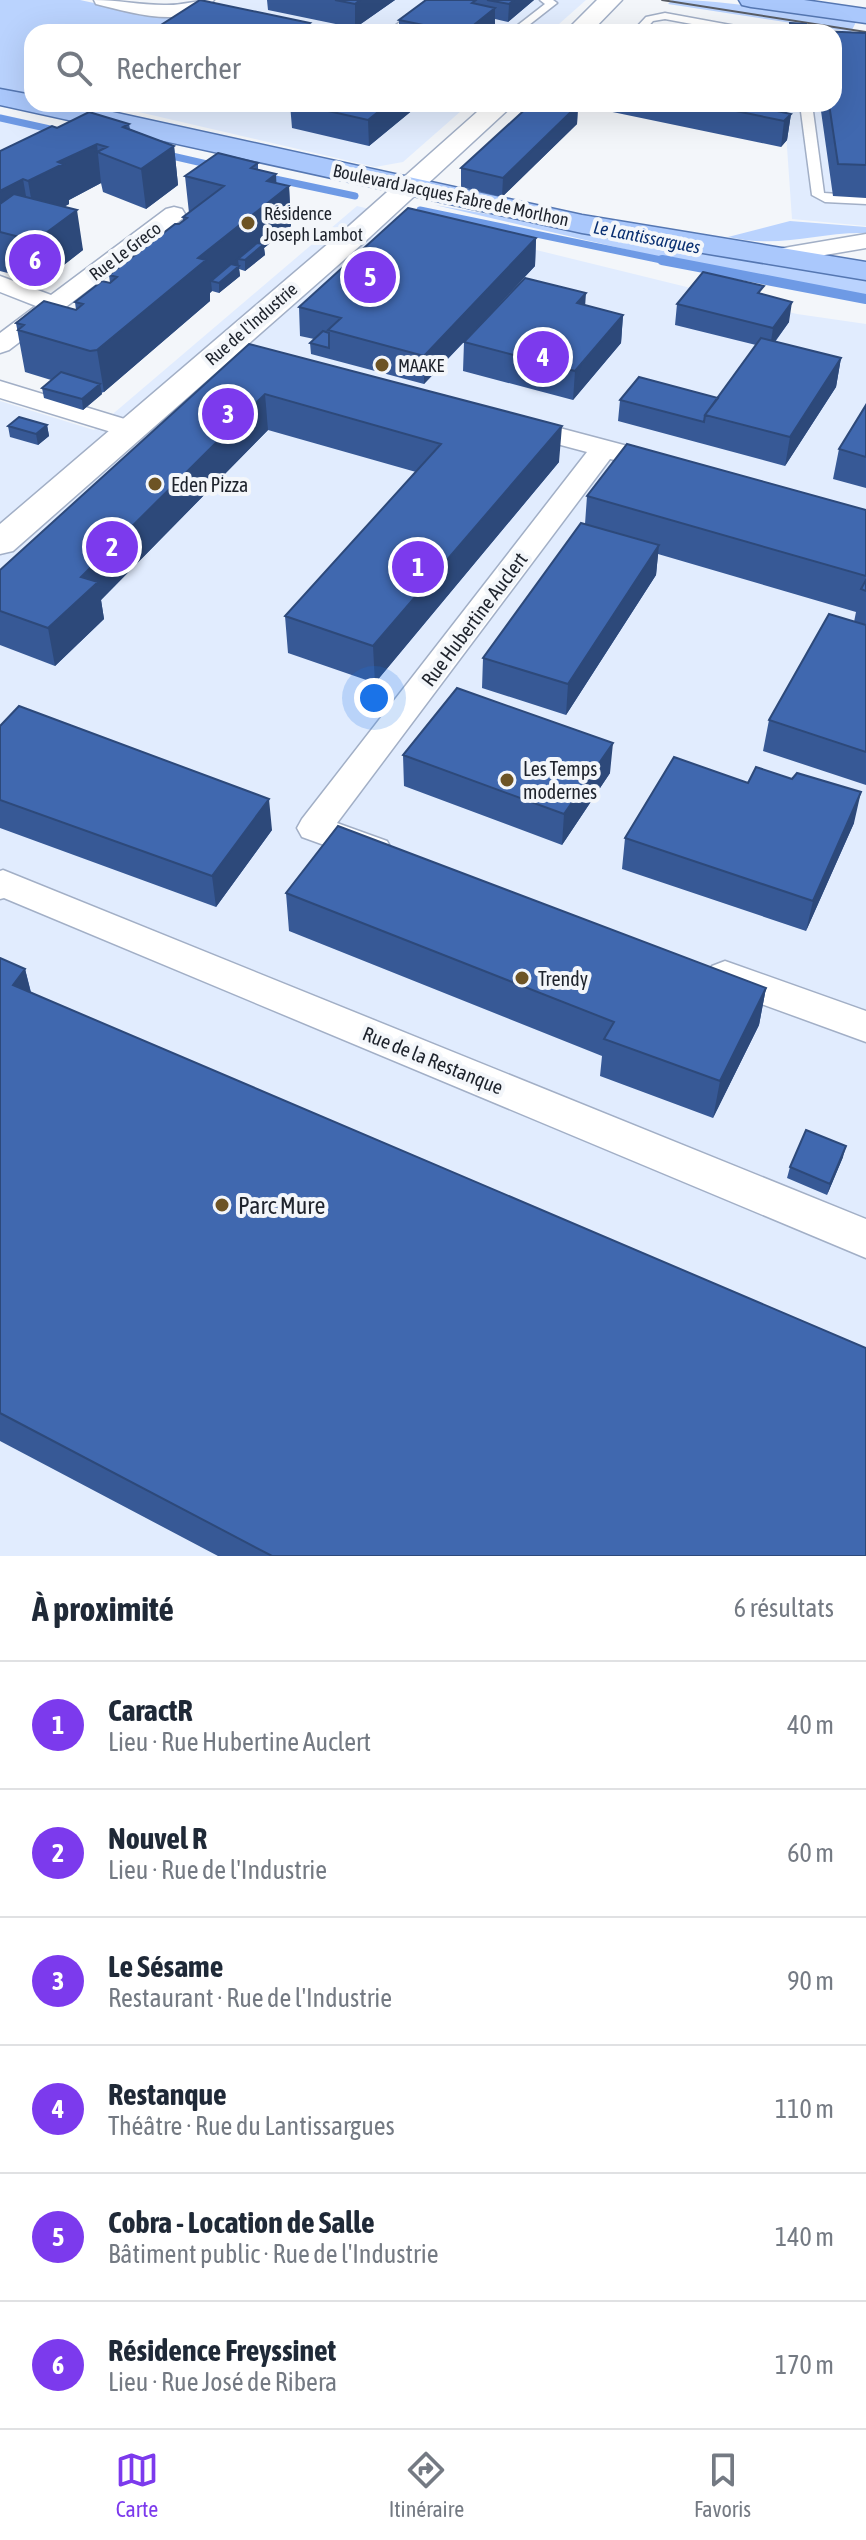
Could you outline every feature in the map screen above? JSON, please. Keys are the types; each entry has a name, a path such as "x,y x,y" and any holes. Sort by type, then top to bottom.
{"main road":[{"path":"751,0 866,16"},
{"path":"1,97 24,101"},
{"name":"Boulevard Jacques Fabre de Morlhon","path":"75,112 582,224 866,271"}],"street":[{"path":"103,0 158,11 184,10 205,0"},
{"path":"585,24 610,0"},
{"name":"Rue de l'Industrie","path":"0,543 412,186 492,112"},
{"name":"Rue Le Greco","path":"0,345 174,214"},
{"path":"772,257 866,241"},
{"path":"0,283 54,305"},
{"path":"228,344 260,354"},
{"path":"0,389 131,430"},
{"path":"489,417 657,463"},
{"name":"Rue Hubertine Auclert","path":"402,860 314,828 604,448"},
{"name":"Rue de la Restanque","path":"0,886 3,883 866,1239"},
{"path":"696,965 866,1028"}],"lane":[{"path":"403,24 444,0"},
{"path":"524,24 552,3 545,0"},
{"path":"645,24 650,19 665,16 708,24"},
{"path":"1,97 24,96"},
{"path":"807,112 818,195 866,200"},
{"path":"836,245 866,249"}],"shaded area":[{"path":"0,0 80,0 154,16 160,13 189,18 180,24 24,24 24,94 0,90"},
{"path":"221,0 586,0 559,24 184,24"},
{"path":"672,0 695,1 857,20 851,32 842,31 842,24 799,24 668,4"},
{"path":"866,42 866,226 792,219 785,112 842,112 842,88"},
{"path":"138,112 460,112 403,162 375,167"},
{"path":"0,114 27,120 67,131 0,164"},
{"path":"435,205 866,280 866,295 663,258"},
{"path":"357,206 797,314 866,324 866,1556 0,1556 0,401 94,430"},
{"path":"790,221 866,227 866,233 782,241 728,237"}],"building":[{"path":"200,0 310,23 309,24 162,24"},
{"path":"335,0 360,0 355,4"},
{"path":"426,0 476,0 472,3 495,8 475,24 418,24 399,20"},
{"path":"487,0 514,0 509,4"},
{"path":"842,32 866,33 866,165 838,164 830,112 842,112"},
{"path":"89,112 129,124 123,127 174,146 141,169 97,152 107,147 97,144 58,162 63,164 28,181 23,179 0,191 0,151"},
{"path":"332,112 378,112 368,120"},
{"path":"522,112 571,112 503,178 461,168"},
{"path":"741,112 791,114 784,121"},
{"path":"218,153 258,163 251,168 276,174 267,181 289,186 198,258 206,260 97,350 90,351 18,330 24,325 16,323 44,301 76,310 83,304 75,302 102,281 110,283 117,277 109,275 187,218 183,217 224,186 185,176"},
{"path":"14,194 77,210 35,241 0,232 0,204"},
{"path":"408,208 536,238 424,356 328,330 341,318 299,307"},
{"path":"257,243 264,244 245,260 238,259"},
{"path":"231,264 239,266 219,283 211,281"},
{"path":"703,272 764,286 758,293 792,302 773,328 677,304"},
{"path":"525,278 586,293 577,303 623,315 575,371 464,342"},
{"path":"323,331 329,333 329,348 310,343"},
{"path":"761,338 841,358 790,437 705,415"},
{"path":"249,344 562,426 373,646 285,616 441,444 265,394 81,577 98,582 48,628 0,611 0,570"},
{"path":"61,372 100,384 82,399 42,388"},
{"path":"639,377 718,398 705,415 704,422 620,400"},
{"path":"866,405 866,457 839,449"},
{"path":"19,417 47,425 36,434 8,426"},
{"path":"627,444 866,510 866,576 587,496"},
{"path":"581,523 659,545 568,684 483,658"},
{"path":"829,614 866,625 866,752 769,720"},
{"path":"457,688 613,743 564,814 403,755"},
{"path":"19,706 269,799 212,876 0,800 0,726"},
{"path":"674,757 748,783 756,767 792,779 797,773 861,792 813,901 625,838"},
{"path":"338,826 766,988 720,1081 604,1039 614,1022 286,893"},
{"name":"Parc Mure","path":"0,958 25,969 13,985 866,1348 866,1556 272,1556 0,1413"},
{"path":"806,1130 846,1146 830,1184 790,1167"}],"waterway":[{"name":"Le Lantissargues","path":"0,118 59,131"},
{"name":"Le Lantissargues","path":"159,153 220,167"},
{"name":"Le Lantissargues","path":"261,176 355,196"},
{"name":"Le Lantissargues","path":"420,210 671,262"},
{"name":"Le Lantissargues","path":"662,260 866,299"}],"tram line":[{"path":"662,0 815,24"},
{"path":"842,28 866,32"}],"place":[{"name":"Résidence Joseph Lambot","path":"248,223"},
{"name":"Résidence Freyssinet","path":"35,260"},
{"name":"Cobra - Location de Salle","path":"370,277"},
{"name":"Restanque","path":"543,357"},
{"name":"MAAKE","path":"382,365"},
{"name":"Le Sésame","path":"228,414"},
{"name":"Eden Pizza","path":"155,484"},
{"name":"Nouvel R","path":"112,547"},
{"name":"CaractR","path":"418,567"},
{"name":"Les Temps modernes","path":"507,780"},
{"name":"Trendy","path":"522,978"},
{"name":"Parc Mure","path":"222,1205"}]}
